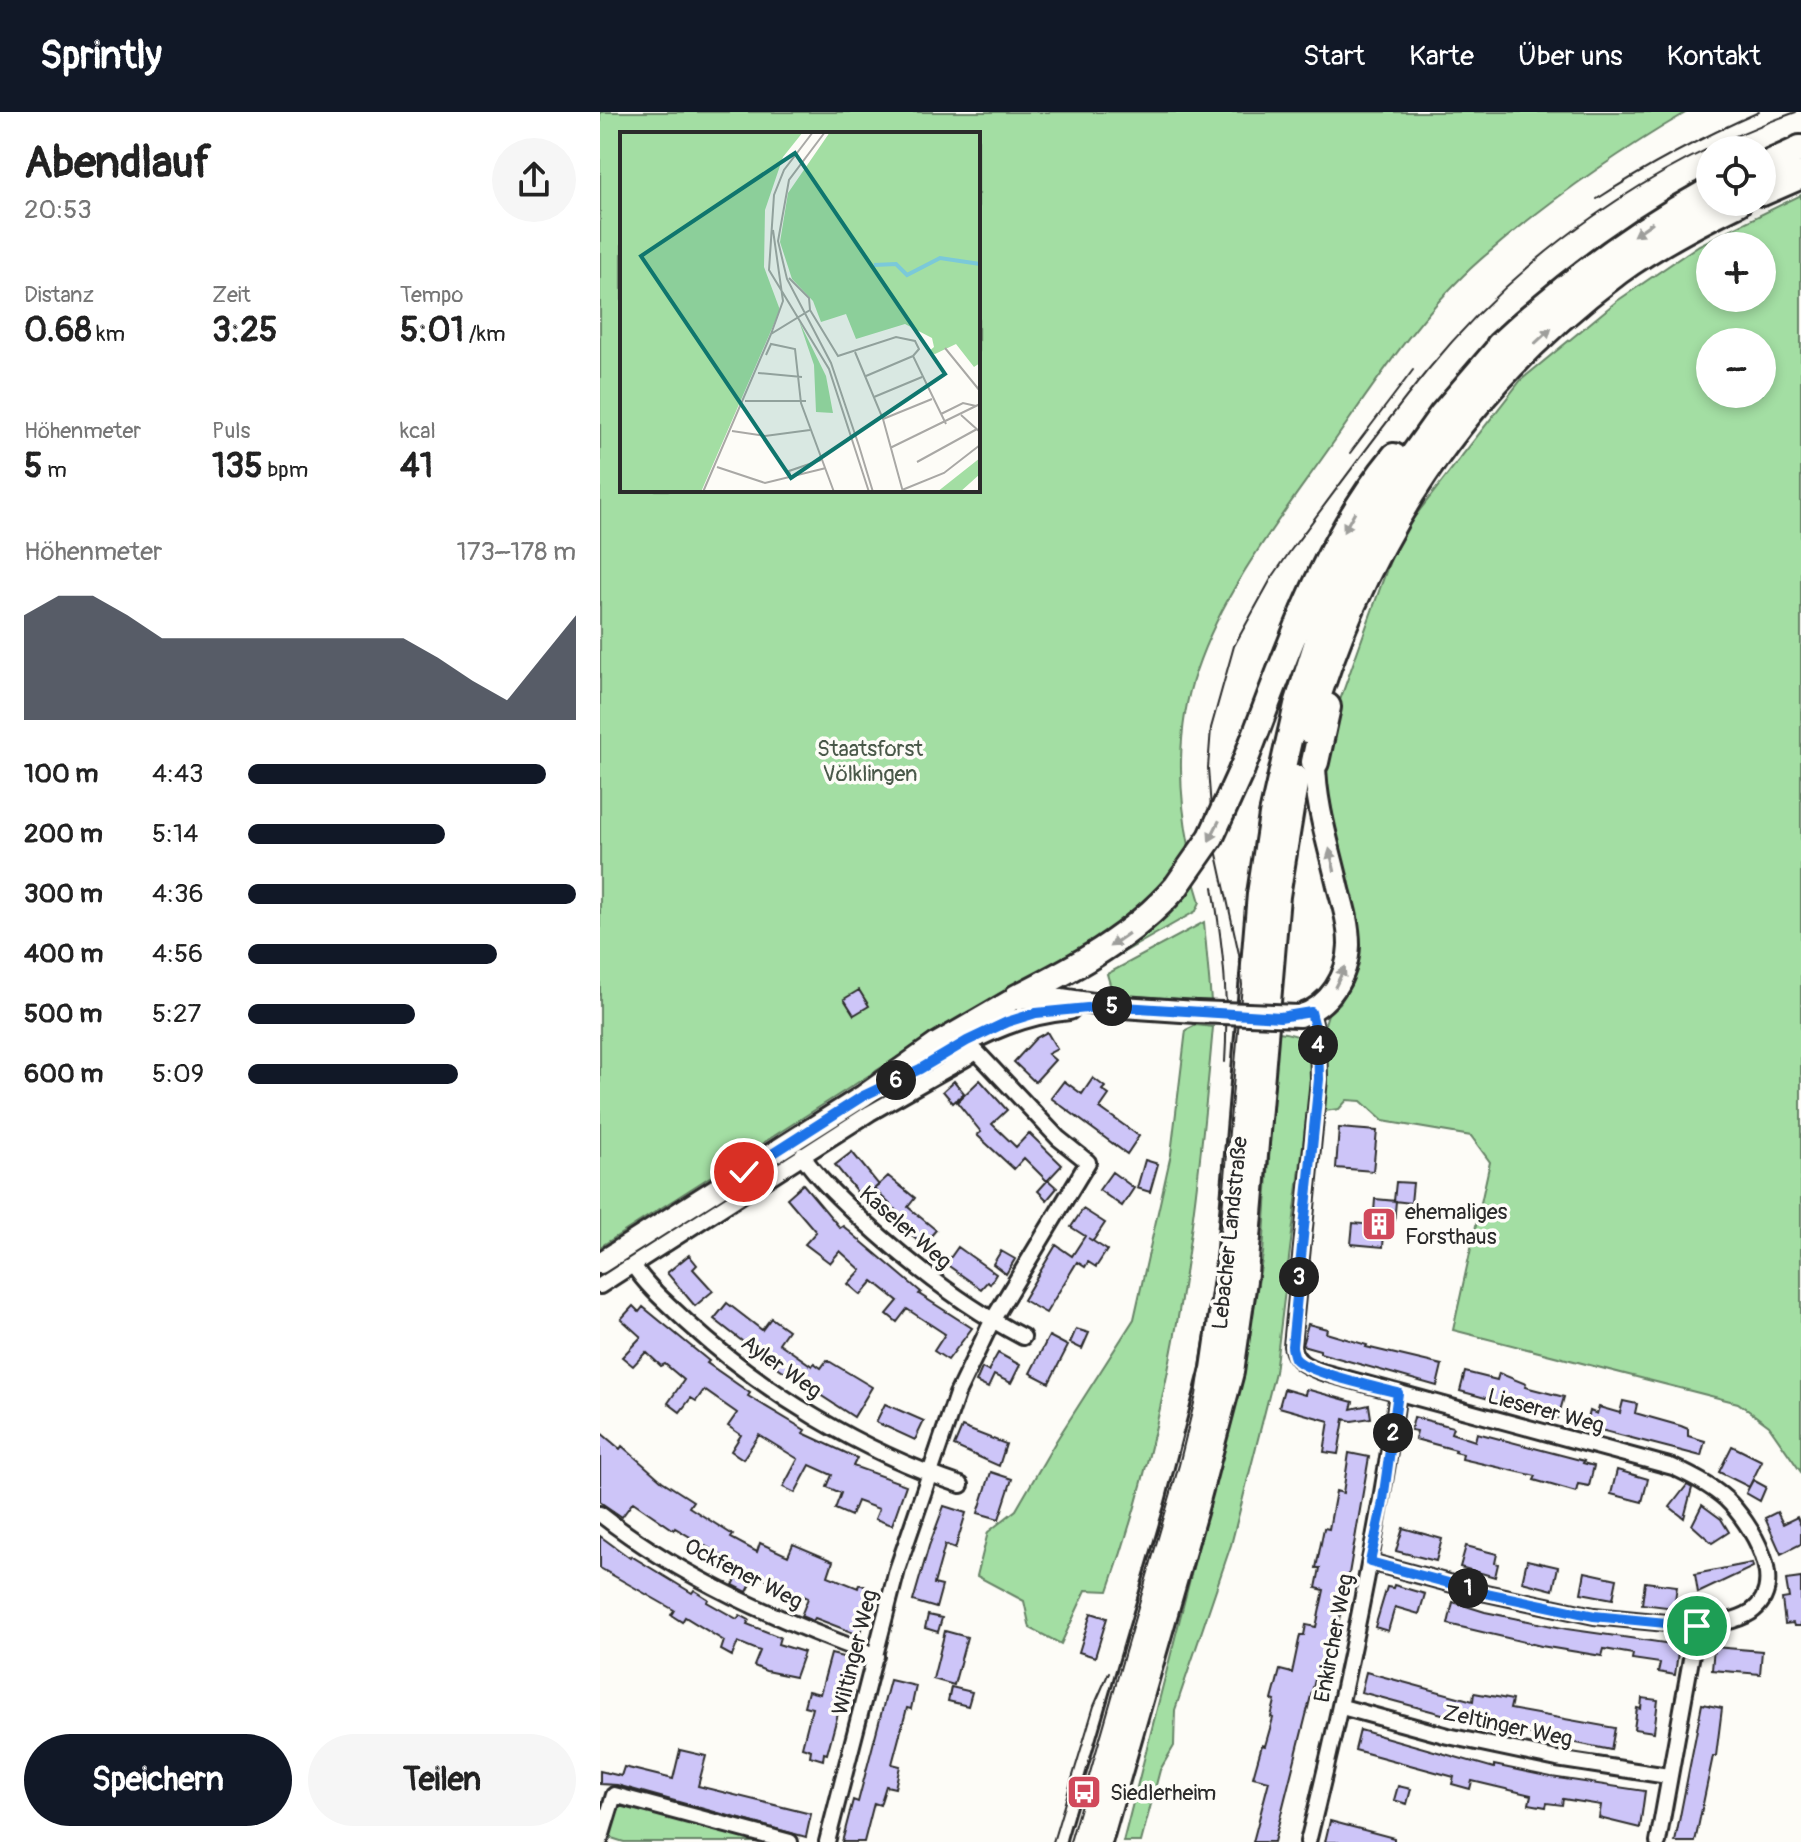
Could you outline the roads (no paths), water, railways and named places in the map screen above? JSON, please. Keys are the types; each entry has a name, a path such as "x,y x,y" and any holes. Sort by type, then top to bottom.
{"highway":[{"path":"1776,160 1800,149"},
{"path":"1776,186 1801,175"},
{"path":"1017,997 1096,956 1128,934 1176,887 1211,837 1242,769 1323,567 1385,467 1436,405 1591,265 1660,217 1696,198"},
{"path":"1307,729 1331,656 1391,523 1440,448 1487,391 1548,331 1619,270 1667,239 1711,216"},
{"name":"Lebacher Landstraße","path":"1080,1842 1178,1508 1214,1369 1229,1257 1260,894 1297,705 1326,614 1346,568 1398,476 1450,405 1509,336"},
{"path":"1315,762 1330,689 1331,656"},
{"name":"Lebacher Landstraße","path":"1099,1842 1231,1372 1245,1273 1277,896 1307,729"}],"main road":[{"path":"863,1096 972,1046 1007,1022 1036,1013 1108,1006 1196,1012 1305,1014 1324,1002 1340,981 1349,945 1317,787 1315,762"},
{"path":"600,1263 863,1096 936,1044 1017,997 1089,1001 1108,1006"}],"street":[{"name":"Lieserer Weg","path":"1305,1014 1318,1039 1319,1079 1292,1346 1295,1357 1301,1364 1322,1372 1673,1467 1701,1481 1740,1515 1761,1551 1767,1574 1766,1592 1750,1612 1697,1626 1594,1616 1486,1593 1370,1562"},
{"path":"600,1286 802,1155 935,1074 972,1046"},
{"name":"Wiltinger Weg","path":"827,1842 897,1570 957,1394 992,1321 1088,1162 1058,1138 972,1046"},
{"name":"Kaseler Weg","path":"802,1155 841,1200 885,1241 936,1283 992,1321"},
{"name":"Ayler Weg","path":"633,1265 649,1287 752,1375 857,1440 928,1474"},
{"path":"992,1321 1023,1337"},
{"name":"Enkircher Weg","path":"1308,1842 1342,1707 1382,1507 1398,1393"},
{"path":"928,1474 961,1485"},
{"name":"Ockfener Weg","path":"600,1514 725,1592 799,1626 876,1656"},
{"path":"1658,1842 1697,1626"},
{"name":"Zeltinger Weg","path":"1342,1707 1516,1751 1668,1776"},
{"path":"600,1841 614,1795 790,1842"}],"tram line":[{"path":"1597,199 1676,152 1759,112"},
{"path":"1070,1842 1179,1465 1196,1395 1220,1233 1242,985 1239,954 1213,836 1208,768 1211,728 1234,646 1271,579 1375,437 1427,371 1505,288 1548,250 1642,185 1691,157 1796,112"},
{"path":"1350,453 1413,370"},
{"path":"1213,887 1224,974 1225,1062"},
{"path":"1053,1842 1094,1706 1109,1672"}],"place":[{"name":"ehemaliges Forsthaus","path":"1379,1224"},
{"name":"Siedlerheim","path":"1084,1792"}],"park label":[{"name":"Staatsforst Völklingen","path":"870,760"}]}
